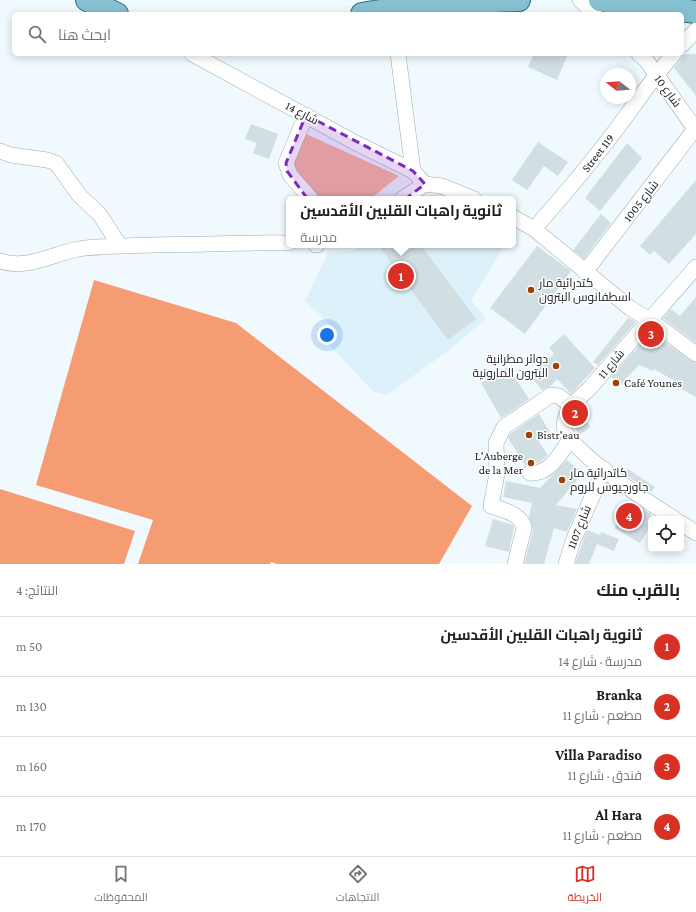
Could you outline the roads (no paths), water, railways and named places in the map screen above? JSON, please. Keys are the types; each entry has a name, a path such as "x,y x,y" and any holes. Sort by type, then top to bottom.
{"main road":[{"path":"87,0 113,12"},
{"path":"385,12 457,3 519,0"},
{"path":"600,0 696,12"}],"street":[{"path":"580,0 593,12"},
{"path":"684,44 696,30"},
{"name":"شارع 14","path":"196,56 356,143 413,171"},
{"path":"398,56 413,171 425,184"},
{"name":"شارع 10","path":"641,56 656,74 696,130"},
{"name":"Street 119","path":"534,229 573,184 618,127 656,74 672,56"},
{"path":"306,115 286,164 290,175 308,196"},
{"name":"شارع 1005","path":"585,272 696,130"},
{"path":"0,151 11,155 47,160 56,163 80,195 100,215 120,246"},
{"path":"407,196 425,184 442,186 467,196"},
{"path":"516,219 534,229 630,308 649,319 696,354"},
{"path":"0,262 17,265 29,264 66,251 120,246 286,244"},
{"name":"شارع 11","path":"571,406 589,389 696,267"},
{"path":"515,564 524,524 521,520 504,510 491,506 497,473 496,443 504,428 548,396 559,396 571,406 566,416 564,426 572,441 604,470 671,516"},
{"path":"530,473 536,473 547,468 557,459 572,441"},
{"name":"شارع 1107","path":"566,564 578,527 604,470"},
{"path":"684,525 696,533"}],"place":[{"name":"ثانوية راهبات القلبين الأقدسين","path":"401,276"},
{"name":"كتدرائية مار اسطفانوس البترون","path":"531,290"},
{"name":"Villa Paradiso","path":"651,334"},
{"name":"دوائر مطرانية البترون المارونية","path":"556,366"},
{"name":"Café Younes","path":"616,383"},
{"name":"Branka","path":"575,413"},
{"name":"Bistr'eau","path":"529,435"},
{"name":"L'Auberge de la Mer","path":"531,463"},
{"name":"كاتدرائية مار جاورجيوس للروم","path":"562,480"},
{"name":"Al Hara","path":"629,516"}]}
